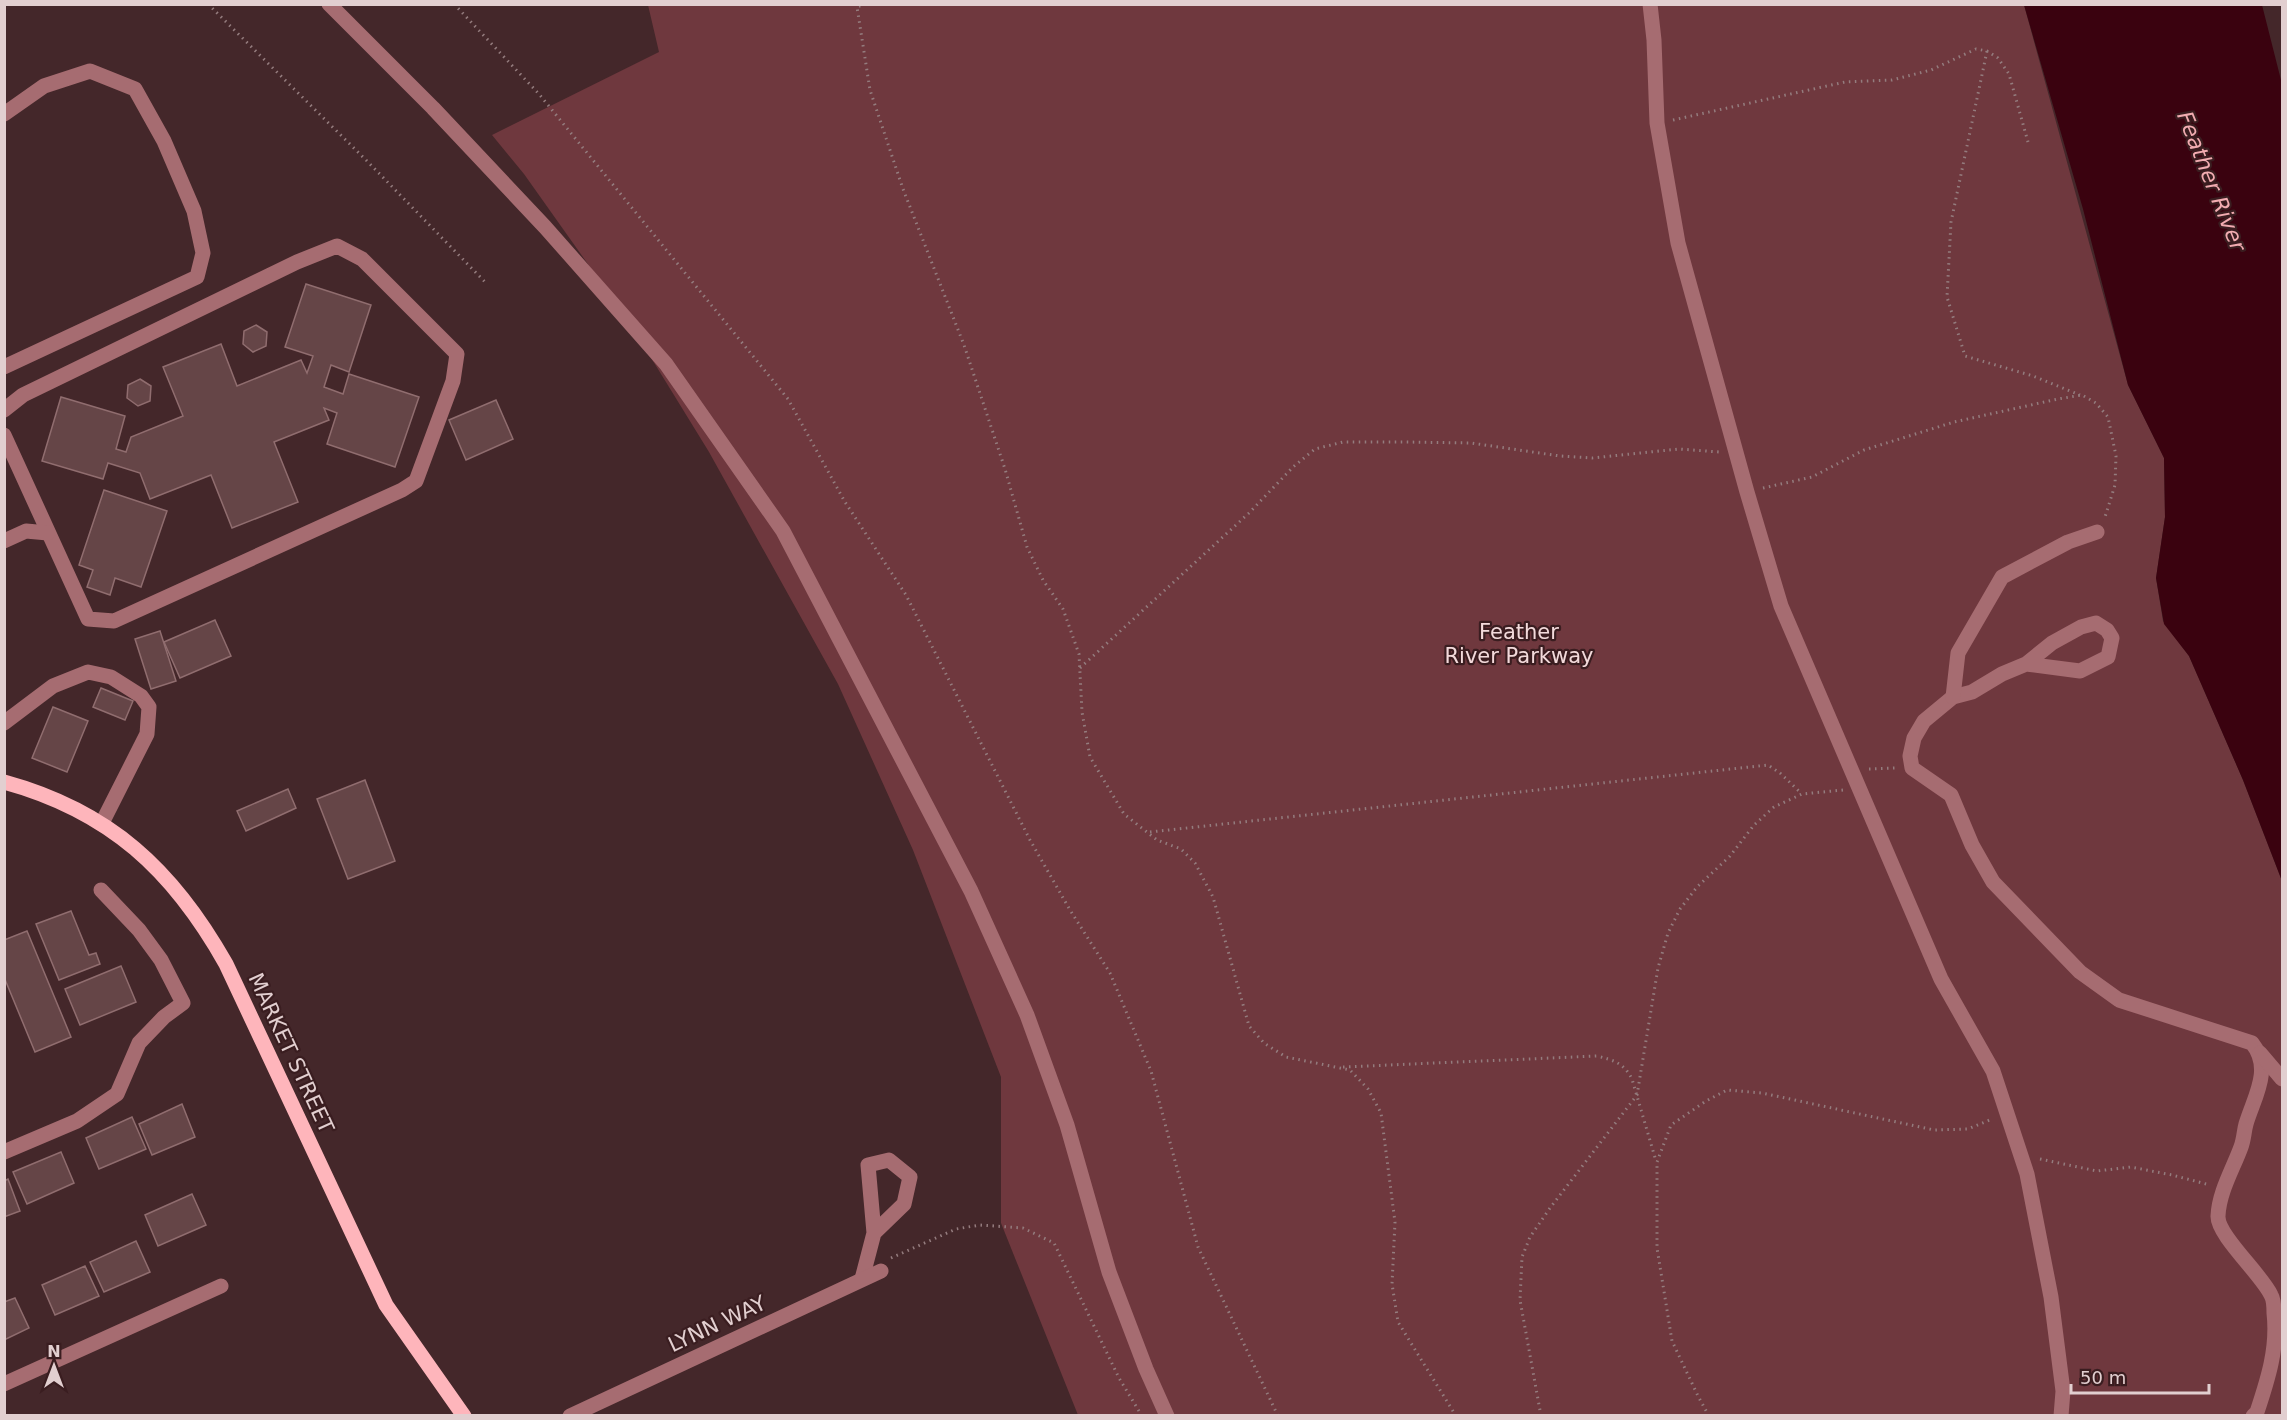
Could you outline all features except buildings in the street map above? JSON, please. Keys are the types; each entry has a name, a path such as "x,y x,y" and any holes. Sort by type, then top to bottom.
{"main road":[{"name":"MARKET STREET","path":"4,782 26,788 102,823 144,855 177,890 205,926 226,964 386,1305 464,1416"}],"street":[{"path":"329,4 449,124 545,226 666,364 783,531 971,891 1027,1016 1066,1125 1108,1272 1167,1416"},
{"path":"1650,4 1654,40 1657,123 1678,243 1747,492 1781,606 1941,980 1993,1071 2027,1174 2051,1297 2063,1390 2061,1416"},
{"path":"4,114 44,86 90,71 135,89 164,141 194,211 203,253 197,278 4,367"},
{"path":"4,410 23,395 297,262 337,246 362,259 457,354 453,381 416,481 402,490 114,621 88,619 4,435"},
{"path":"4,541 26,531 48,533"},
{"path":"1953,697 1958,653 2002,577 2068,542 2097,532"},
{"path":"2026,664 2080,671 2108,657 2112,638 2096,623 2081,627 2052,643 2026,664 2002,674 1972,693 1953,697 1924,721 1914,738 1910,756 1912,768 1952,795 1972,845 1993,882 2080,972 2119,1000 2252,1043 2283,1079"},
{"path":"4,723 53,686 88,672 111,677 141,696 149,706 147,734 102,823"},
{"path":"4,1152 77,1121 117,1094 139,1043 164,1017 183,1003 161,960 139,930 101,890"},
{"path":"2260,1053 2261,1076 2256,1102 2224,1189 2218,1219 2229,1240 2272,1296 2277,1332 2283,1349"},
{"path":"862,1279 874,1233"},
{"name":"LYNN WAY","path":"570,1416 881,1271"},
{"path":"4,1384 221,1286"},
{"path":"2253,1416 2257,1412 2270,1374 2277,1332"}],"path":[{"path":"208,4 368,161 487,284"},
{"path":"454,4 539,94 788,399 845,502 906,595 1030,840 1070,910 1110,973 1151,1071 1198,1247 1278,1416"},
{"path":"866,4 857,7 870,90 903,189 964,345 1005,469 1027,547 1042,580 1063,609 1079,654 1082,712 1090,757 1124,814 1157,840 1181,849 1195,863 1213,897 1249,1026 1264,1043 1286,1057 1350,1070 1362,1082 1381,1113 1395,1222 1392,1284 1398,1322 1456,1416"},
{"path":"1657,123 1845,82 1892,80 1930,70 1976,49 1987,51 1998,58 2009,74 2028,142"},
{"path":"1987,51 1951,222 1947,297 1965,356 2033,376 2082,395 2096,403 2108,417 2116,456 2115,485 2108,510 2097,532"},
{"path":"1747,492 1812,477 1864,450 1954,422 2082,395"},
{"path":"1080,668 1249,513 1293,467 1315,449 1343,442 1405,442 1471,443 1560,456 1592,458 1679,449 1736,453"},
{"path":"1148,832 1768,765 1802,794"},
{"path":"1852,769 1912,768"},
{"path":"1541,1416 1520,1300 1522,1257 1530,1237 1550,1208 1637,1095 1658,968 1668,933 1680,909 1697,887 1730,856 1760,819 1774,807 1802,794 1860,787"},
{"path":"1339,1067 1597,1056 1617,1062 1628,1070 1657,1161 1657,1248 1672,1341 1709,1416"},
{"path":"1657,1161 1671,1125 1706,1101 1727,1090 1762,1093 1934,1130 1968,1129 2007,1113"},
{"path":"2020,1155 2097,1171 2131,1167 2224,1189"},
{"path":"881,1271 887,1260 928,1240 956,1229 980,1225 1023,1228 1054,1243 1119,1378 1142,1416"}],"green space":[{"name":"Feather River Parkway","path":"648,5 2024,5 2128,385 2164,458 2165,517 2156,578 2163,621 2189,656 2243,780 2282,881 2282,1415 1078,1415 1001,1223 1001,1077 913,850 838,684 709,452 629,322 524,174 492,135 659,52"}],"water":[{"name":"Feather River","path":"2024,5 2262,5 2282,84 2282,881 2243,780 2189,656 2164,624 2156,578 2165,517 2164,458 2128,385 2083,209"}]}
